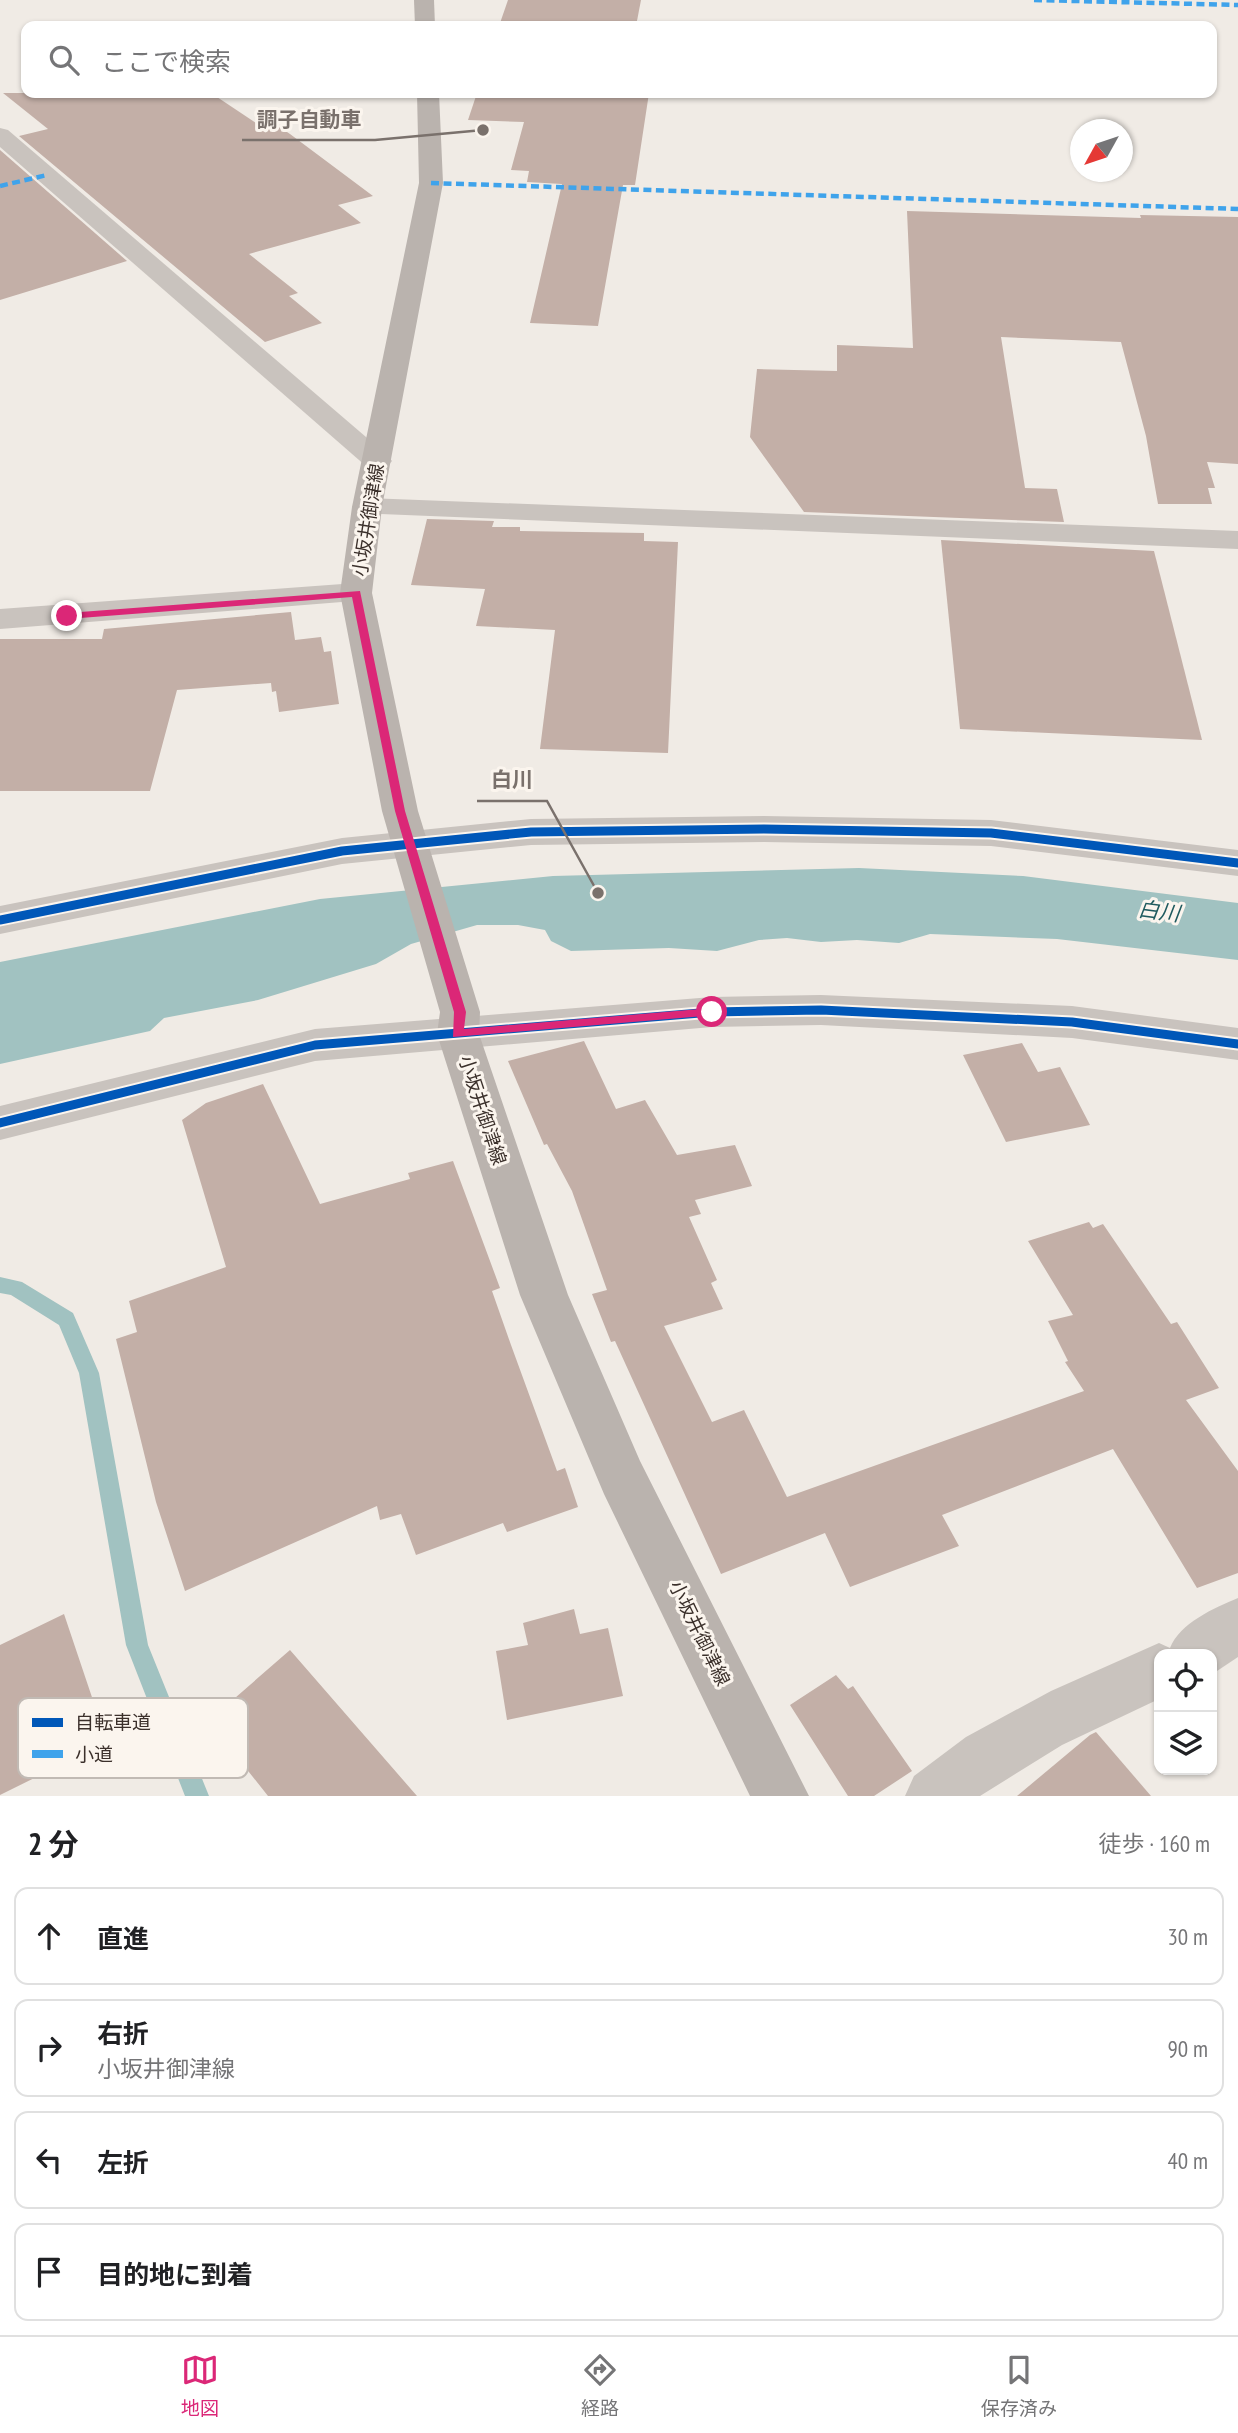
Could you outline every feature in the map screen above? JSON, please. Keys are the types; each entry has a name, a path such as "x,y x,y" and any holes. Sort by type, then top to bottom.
{"main road":[{"path":"424,0 425,21"},
{"name":"小坂井御津線","path":"428,98 431,183 367,507 356,593 400,811 414,852 459,1023 544,1295 622,1477 780,1796"}],"street":[{"path":"0,135 377,461"},
{"path":"367,507 1238,540"},
{"path":"0,619 356,593"},
{"path":"0,920 342,851 414,852 558,832 764,829 964,833 1238,863"},
{"path":"0,1123 315,1045 459,1023 821,1010 1072,1022 1238,1044"},
{"path":"1202,1649 1238,1625"},
{"path":"934,1796 952,1781 1039,1725 1154,1673"}],"water":[{"path":"859,868 1023,876 1238,903 1238,960 1057,939 930,934 899,943 857,940 821,942 787,938 759,940 717,951 669,948 571,951 551,941 545,930 518,925 477,925 411,944 376,964 258,1000 164,1018 150,1031 0,1064 0,962 320,899 553,876"}],"building":[{"path":"508,0 641,0 637,21 501,21"},
{"path":"3,93 21,93 21,98 218,98 259,125 272,122 290,134 373,196 338,205 361,223 249,254 298,293 289,296 322,323 265,342 19,136 48,129"},
{"path":"475,98 648,98 635,185 623,185 598,326 530,323 562,184 527,182 529,171 511,170 524,122 468,120"},
{"path":"0,150 127,261 0,300"},
{"path":"907,211 1141,218 1140,215 1238,217 1238,464 1207,462 1215,488 1208,488 1212,504 1158,504 1146,436 1121,342 1001,337 1025,488 1057,489 1064,522 804,512 750,437 757,369 837,371 837,345 913,348"},
{"path":"427,519 494,521 492,527 520,527 520,531 644,533 644,541 678,542 668,753 540,749 555,630 476,626 485,589 411,585"},
{"path":"941,540 1154,551 1202,740 960,729"},
{"path":"291,612 295,640 321,637 324,652 331,651 339,704 279,712 276,691 272,692 271,683 177,690 150,791 0,791 0,639 102,639 104,629"},
{"path":"584,1041 616,1109 645,1100 677,1155 735,1145 752,1186 695,1200 701,1214 689,1217 717,1280 711,1283 723,1309 664,1326 712,1422 744,1410 787,1497 1084,1391 1065,1362 1068,1361 1048,1321 1073,1315 1028,1241 1089,1222 1093,1228 1103,1224 1171,1324 1177,1322 1219,1388 1186,1400 1238,1471 1238,1573 1197,1588 1113,1449 942,1515 959,1546 850,1587 825,1533 721,1574 615,1341 611,1342 592,1294 607,1290 572,1191 547,1144 544,1145 508,1061"},
{"path":"1022,1043 1038,1072 1060,1067 1090,1125 1006,1142 963,1055"},
{"path":"263,1084 320,1204 410,1179 408,1173 453,1161 500,1288 492,1291 511,1345 557,1471 565,1468 578,1507 507,1532 503,1523 416,1555 401,1514 380,1520 377,1506 185,1591 156,1502 116,1339 137,1332 129,1301 226,1267 182,1120 206,1103"},
{"path":"574,1609 580,1634 608,1628 623,1696 507,1720 496,1651 528,1645 523,1623"},
{"path":"64,1614 92,1698 18,1698 18,1778 34,1778 0,1795 0,1645"},
{"path":"290,1650 417,1796 268,1796 248,1771 248,1698 235,1698"},
{"path":"836,1675 848,1689 853,1686 912,1771 874,1796 848,1796 790,1705"},
{"path":"1096,1732 1151,1796 1017,1796 1090,1735"}],"waterway":[{"path":"0,1285 15,1288 66,1319 89,1373 137,1645 158,1698"},
{"path":"190,1778 197,1796"}],"marked path":[{"path":"1034,0 1238,5"},
{"path":"0,186 47,175"},
{"path":"431,183 1238,209"}],"cycle path":[{"path":"0,920 342,851 531,832 764,829 991,833 1238,863"},
{"path":"0,1123 315,1045 712,1012 821,1010 1072,1022 1238,1044"}],"place":[{"name":"調子自動車","path":"483,130"},
{"name":"白川","path":"598,893"}],"route":[{"path":"67,616 356,593 400,811 412,842 460,1012 458,1034 712,1012"}]}
